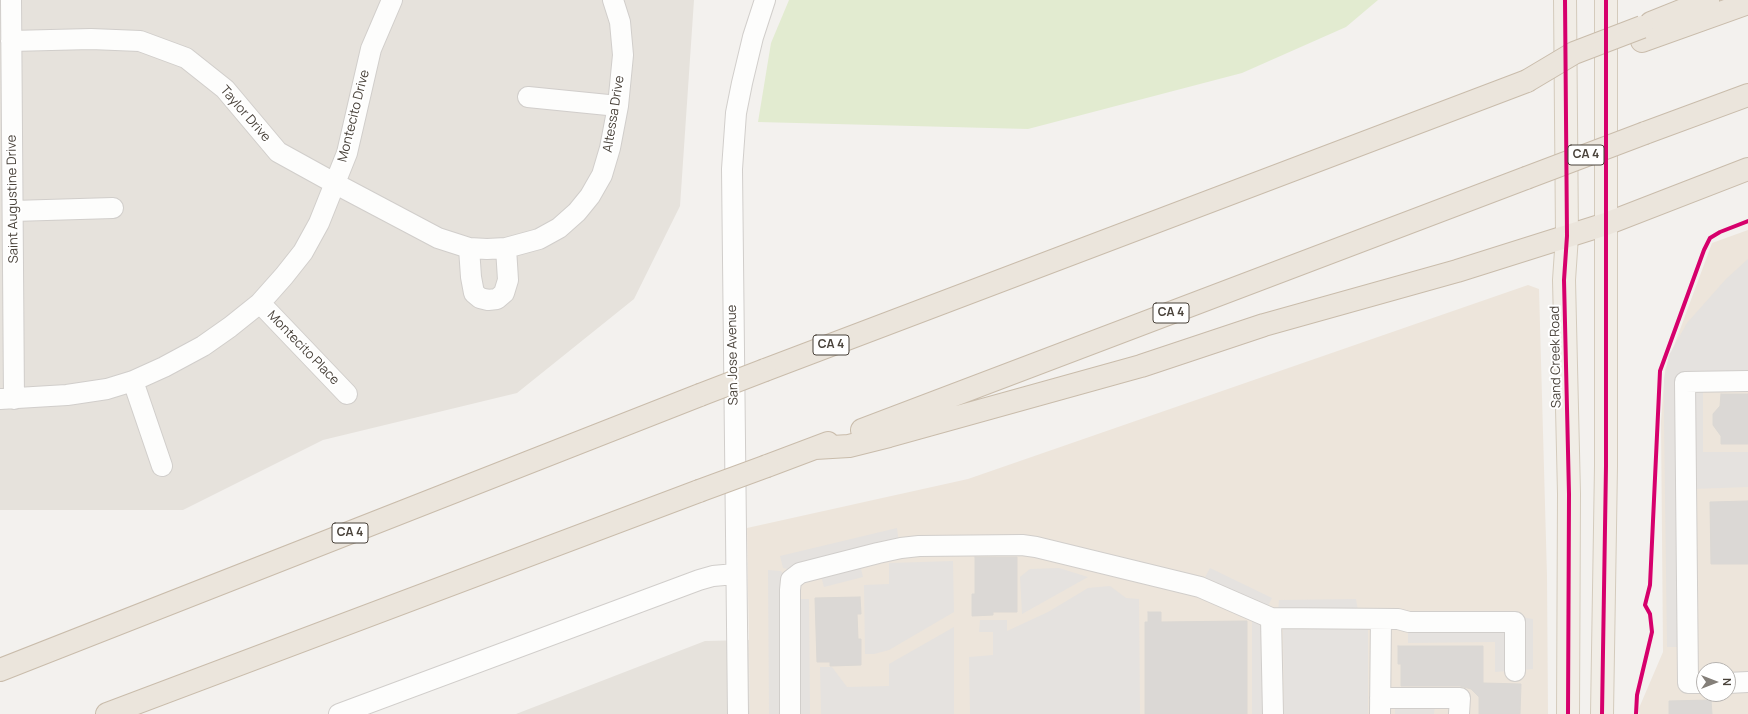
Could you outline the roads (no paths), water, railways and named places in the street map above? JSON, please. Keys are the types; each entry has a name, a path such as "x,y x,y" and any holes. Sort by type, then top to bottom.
{"highway":[{"path":"1642,34 1708,0"},
{"name":"CA 4","path":"0,670 700,395 1527,81 1642,34 1748,3"},
{"name":"CA 4","path":"107,714 1748,95"},
{"path":"815,448 849,446 968,415 1141,366 1264,325 1457,271 1606,224 1748,169"}],"main road":[{"name":"Sand Creek Road","path":"1566,0 1567,236 1564,280 1568,494 1568,714"},
{"path":"1602,714 1606,466 1606,0"}],"street":[{"name":"Saint Augustine Drive","path":"7,399 13,211 11,0"},
{"name":"Montecito Drive","path":"7,399 73,394 107,389 133,381 164,367 203,346 260,303 303,252 319,223 336,184 347,153 370,49 392,0"},
{"name":"Altessa Drive","path":"336,184 438,238 470,248 506,248 540,239 559,228 577,212 590,196 602,175 610,148 618,106 623,55 620,22 613,0"},
{"name":"San Jose Avenue","path":"738,714 735,574 733,138 742,83 753,37 765,0"},
{"name":"Taylor Drive","path":"11,41 91,39 140,41 186,58 225,89 278,152 336,184"},
{"path":"528,97 618,106"},
{"path":"13,211 113,208"},
{"path":"470,248 471,277 474,293 480,298 488,300 497,299 504,293 508,280 506,248"},
{"name":"Montecito Place","path":"260,303 347,394"},
{"path":"133,381 162,466"},
{"path":"1696,683 1688,683 1685,382 1748,381"},
{"path":"790,714 791,580 800,573 901,548 1022,545 1036,547 1200,587 1271,618 1398,619 1409,622 1514,622 1515,671"},
{"path":"339,714 699,580 713,576 735,574"},
{"path":"1271,618 1272,714"},
{"path":"1381,619 1380,706 1460,698 1459,714"},
{"path":"1736,682 1748,682"}]}
